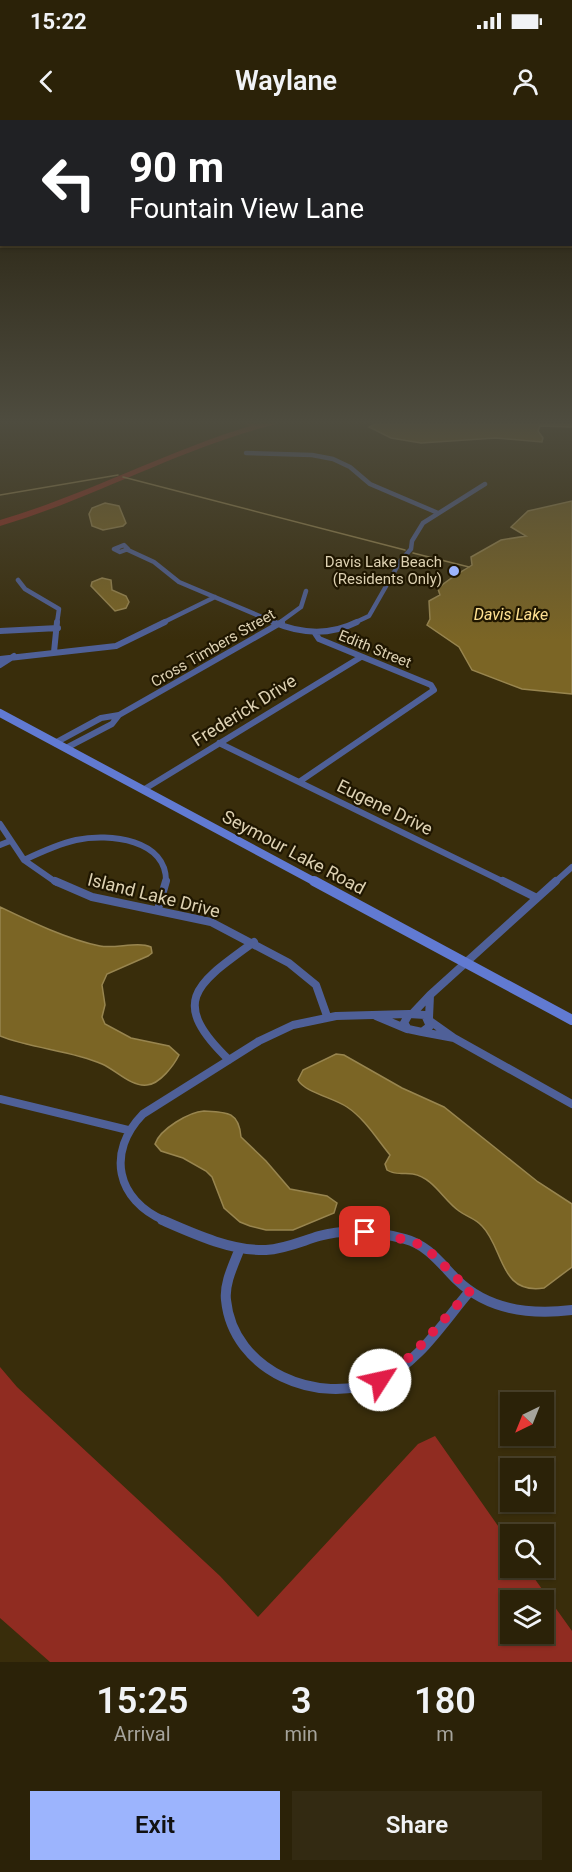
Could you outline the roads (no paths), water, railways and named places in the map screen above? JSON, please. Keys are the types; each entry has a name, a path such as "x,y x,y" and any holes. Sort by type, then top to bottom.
{"street":[{"path":"397,496 438,513"},
{"path":"315,633 345,628 369,615 401,560 411,549 412,541 419,528 466,496"},
{"name":"Edith Street","path":"128,550 154,562 179,582 278,624 315,633 319,639 431,686 433,692 299,782"},
{"path":"18,580 22,587 59,609 54,652"},
{"name":"Cross Timbers Street","path":"55,743 101,718 119,715 278,624 296,613 304,601 306,591"},
{"path":"0,658 54,652 95,651 116,646 215,597"},
{"path":"0,631 58,628"},
{"path":"0,665 14,656"},
{"name":"Frederick Drive","path":"143,790 361,657"},
{"name":"Seymour Lake Road","path":"0,713 572,1020"},
{"name":"Cross Timbers Street","path":"66,748 112,724 119,715"},
{"name":"Eugene Drive","path":"219,743 537,898"},
{"name":"Island Lake Drive","path":"0,824 24,860 46,877 75,891 211,922 254,942 308,976 322,997 327,1016"},
{"path":"24,860 82,839 118,838 139,843 162,860 168,871 168,888 158,909"},
{"path":"0,845 10,841"},
{"path":"408,1029 404,1023 430,995 572,867"},
{"path":"229,1060 202,1035 195,1023 194,1002 208,976 254,942"},
{"path":"422,1032 428,1029 430,995"},
{"path":"572,1104 454,1038 429,1020 411,1014 327,1016 280,1030 155,1102 128,1130 120,1158 121,1171 134,1198 159,1218 240,1248 267,1250 287,1247 337,1232 395,1236 413,1241 430,1252 470,1291 505,1308 546,1312 572,1310"},
{"path":"374,1016 408,1029 454,1038"},
{"path":"0,1099 128,1130"},
{"path":"240,1248 230,1275 226,1302 240,1344 272,1373 313,1387 339,1389 380,1380 412,1355 470,1291"}],"water":[{"name":"Davis Lake","path":"572,501 572,694 522,689 472,670 459,647 427,625 430,619 429,601 440,595 438,589 441,586 472,565 471,557 501,540 526,536 511,527 528,511"},
{"path":"105,503 119,506 126,523 123,526 103,530 92,526 89,514 92,508"},
{"path":"102,578 111,580 112,590 126,596 129,602 126,608 115,611 91,586 92,582"},
{"path":"0,907 49,930 88,943 106,947 145,945 151,947 152,953 148,956 107,974 102,985 105,1005 102,1017 105,1024 131,1038 169,1046 179,1055 166,1073 152,1084 141,1085 129,1081 90,1059 0,1036"},
{"path":"336,1054 344,1055 402,1088 444,1107 538,1182 572,1204 572,1267 544,1288 529,1288 518,1284 504,1268 489,1235 479,1223 453,1206 427,1180 413,1174 387,1170 385,1164 390,1155 359,1117 341,1104 306,1088 298,1080 303,1070"},
{"path":"204,1111 225,1113 234,1118 240,1128 241,1137 290,1189 327,1196 337,1203 334,1213 293,1230 266,1230 240,1222 224,1208 212,1177 206,1171 183,1158 161,1151 155,1144 158,1138 176,1122 191,1114"}],"waterway":[{"path":"196,496 405,550"},
{"path":"413,553 469,567"}],"place":[{"name":"Davis Lake Beach (Residents Only)","path":"454,571"}]}
